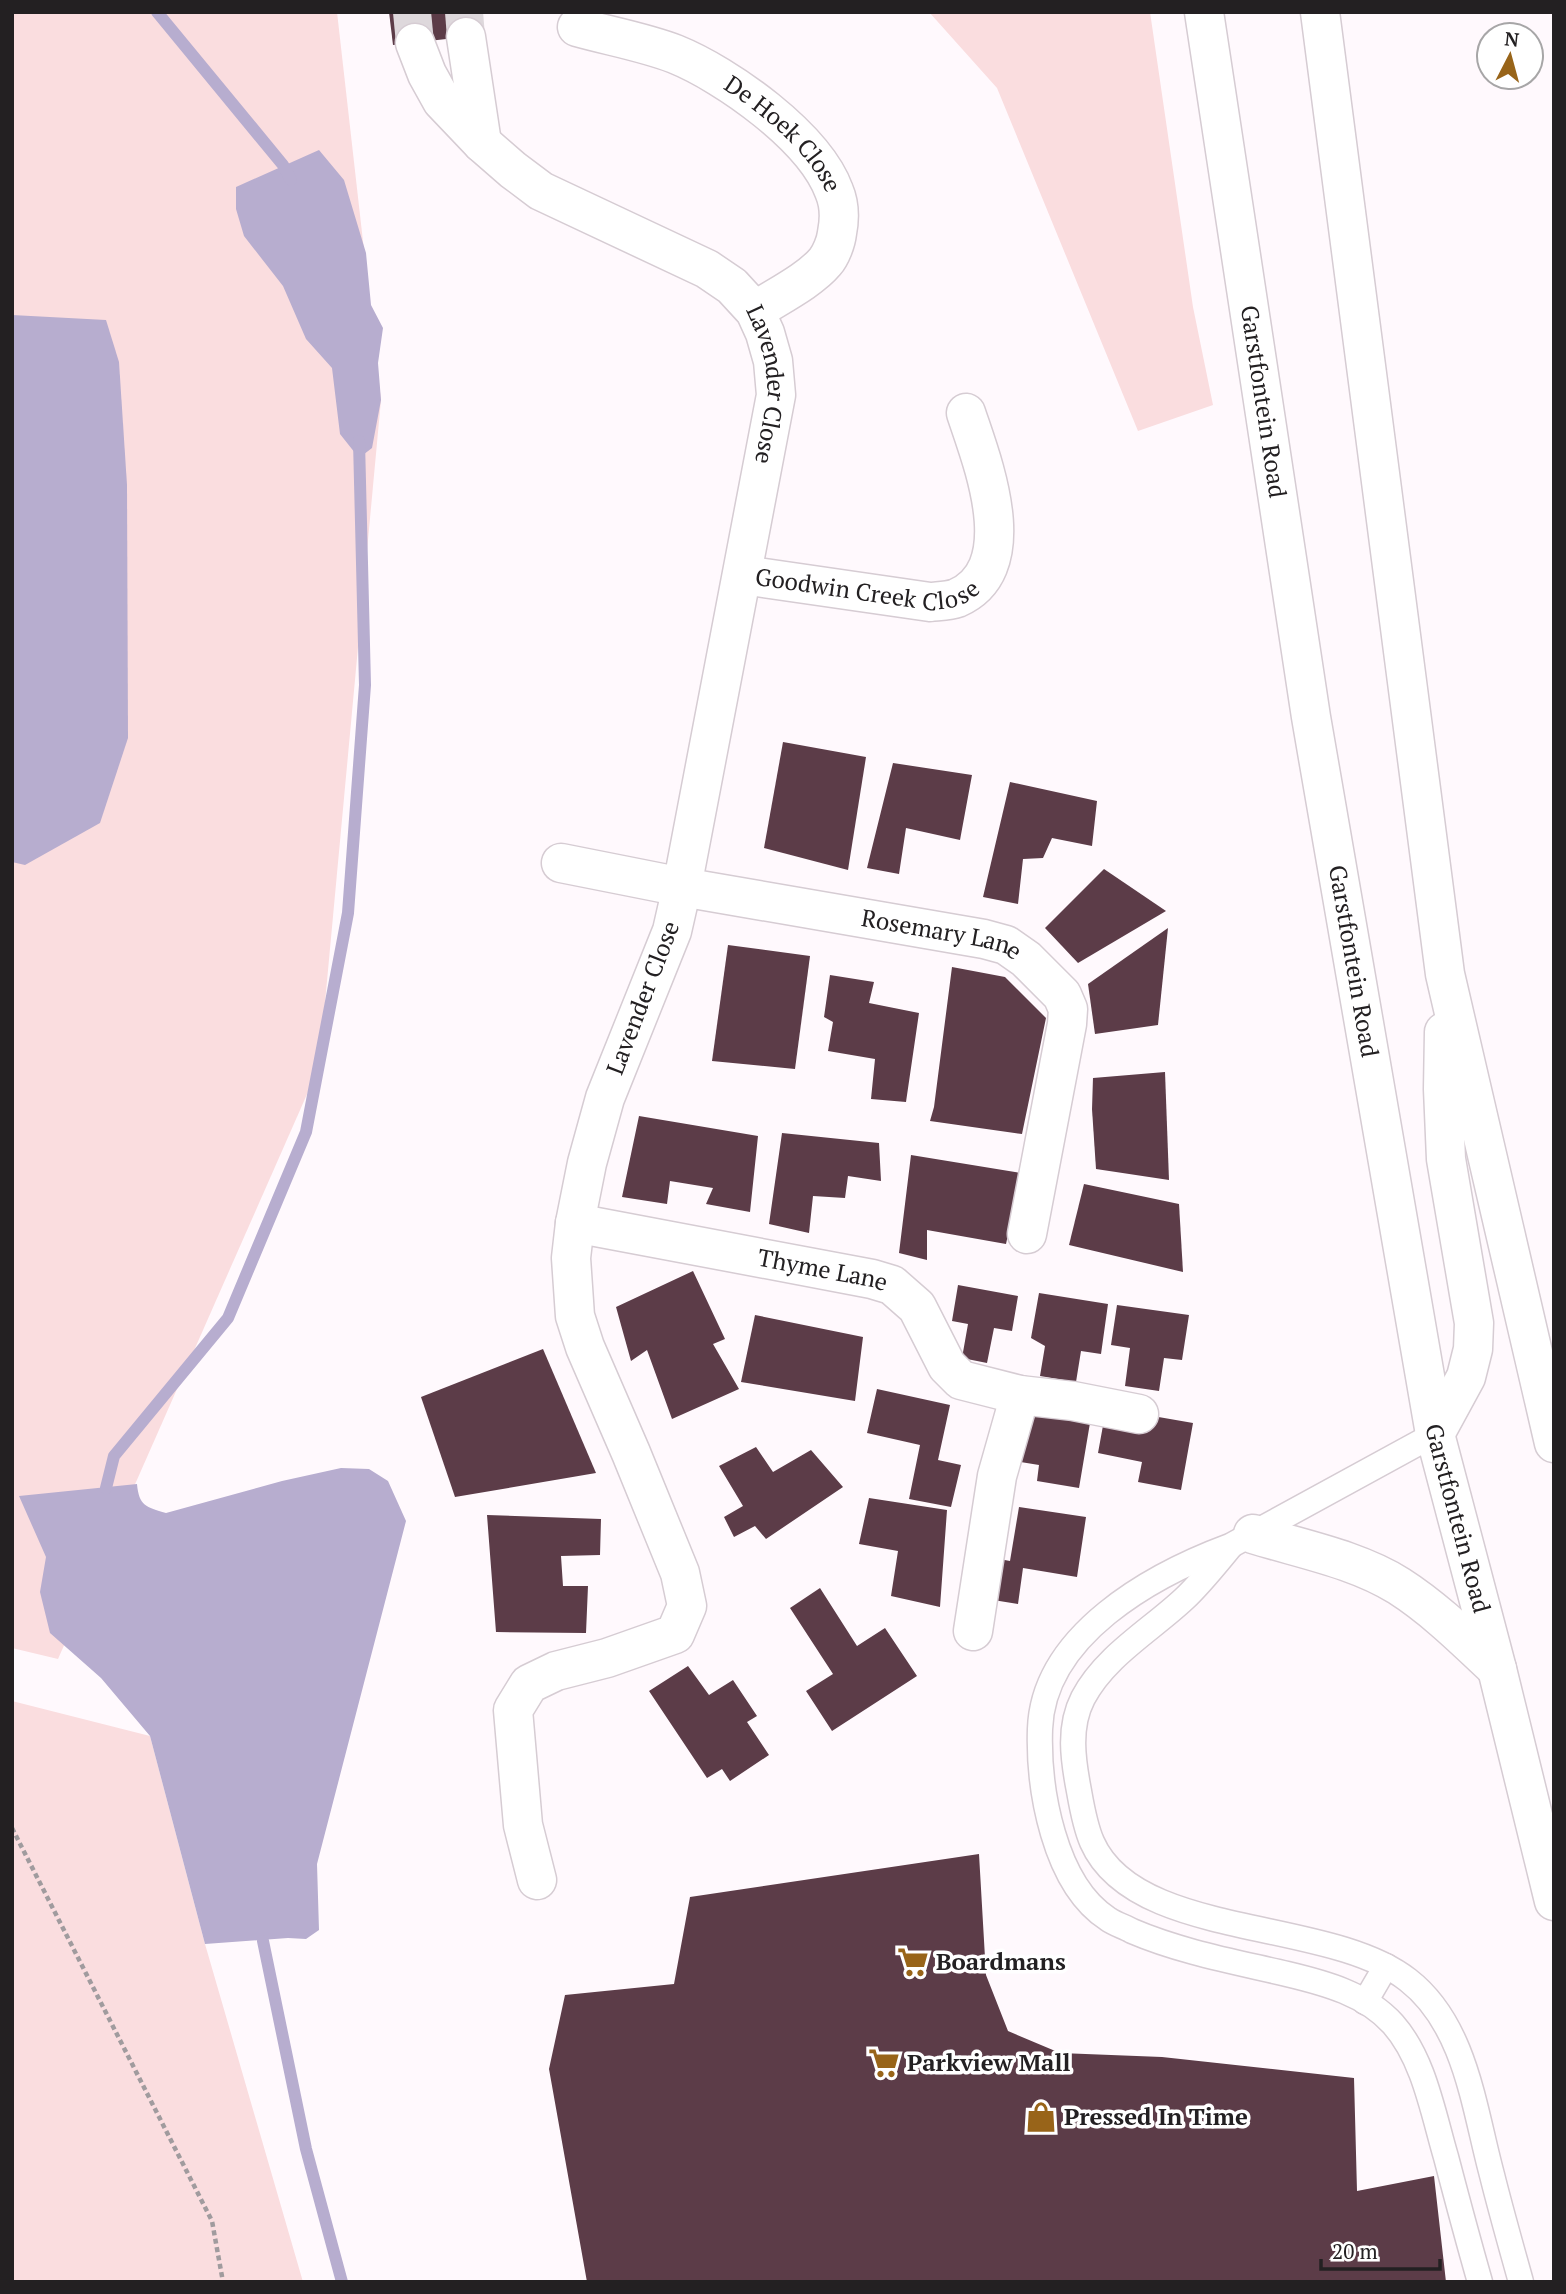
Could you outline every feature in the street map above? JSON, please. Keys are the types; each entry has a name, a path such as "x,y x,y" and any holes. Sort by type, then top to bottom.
{"street":[{"name":"Garstfontein Road","path":"1204,12 1311,717 1435,1434 1554,1901"},
{"path":"1320,12 1445,974 1554,1443"},
{"name":"De Hoek Close","path":"577,27 675,54 728,82 771,112 817,160 834,190 840,215 836,239 826,261 802,281 755,311"},
{"path":"466,37 482,143"},
{"name":"Lavender Close","path":"415,43 427,74 442,101 482,143 513,170 541,191 707,269 732,286 755,311 773,361 776,395 672,931 605,1098 587,1163 571,1258 575,1316 584,1348 680,1573 687,1606 675,1634 607,1658 556,1671 529,1684 513,1710 523,1825 537,1880"},
{"name":"Goodwin Creek Close","path":"743,575 930,602 956,599 972,589 986,570 994,541 994,514 986,473 966,412"},
{"name":"Rosemary Lane","path":"561,863 682,887 984,939 1006,946 1026,959 1062,995 1068,1009 1027,1234"},
{"path":"1435,1434 1466,1377 1473,1349 1474,1323 1446,1158 1443,1089 1445,974"},
{"name":"Thyme Lane","path":"575,1223 892,1285 917,1307 947,1366 961,1380 1020,1395 1073,1401 1139,1414"},
{"path":"973,1631 997,1476 1020,1395"},
{"path":"1241,1540 1368,1570 1398,1585 1442,1618 1497,1669"}],"lane":[{"path":"1435,1434 1241,1540 1173,1572 1129,1598 1091,1626 1067,1653 1048,1686 1040,1718 1041,1784 1048,1820 1061,1856 1081,1893 1107,1919 1147,1937 1199,1953 1312,1980 1350,1993 1373,2006 1394,2024 1410,2051 1427,2090 1480,2282"},
{"path":"1241,1540 1184,1599 1135,1639 1083,1698 1074,1727 1073,1753 1083,1813 1093,1843 1109,1868 1138,1890 1208,1917 1321,1942 1366,1956 1409,1980 1434,2006 1454,2040 1467,2078 1521,2282"},
{"path":"1199,1953 1208,1917"},
{"path":"1365,2002 1386,1966"}],"path":[{"path":"12,1828 212,2221 223,2282"}],"shaded area":[{"path":"12,12 337,12 381,400 319,1067 58,1659 12,1648"},
{"path":"929,12 1150,12 1193,307 1213,405 1138,431 997,88"},
{"path":"319,150 344,180 366,253 371,305 383,328 378,363 381,400 372,448 359,458 340,434 332,368 306,339 283,286 244,236 236,209 236,187"},
{"path":"12,315 106,320 119,362 127,485 128,738 100,823 25,865 12,862"},
{"path":"341,1468 369,1469 388,1481 406,1521 317,1864 319,1930 306,1939 205,1944 150,1736 101,1678 50,1633 40,1592 46,1557 19,1496 137,1484 145,1504 166,1513 282,1481"},
{"path":"12,1701 150,1736 205,1944 303,2282 12,2282"}],"building":[{"path":"389,12 470,12 473,36 393,45"},
{"path":"783,742 866,757 848,870 764,848"},
{"path":"893,763 972,775 960,840 906,828 899,874 867,868"},
{"path":"1010,782 1097,801 1092,846 1052,838 1043,858 1023,859 1018,904 983,897"},
{"path":"1104,869 1166,911 1078,963 1045,928"},
{"path":"1168,928 1158,1025 1095,1034 1088,984"},
{"path":"728,945 810,956 795,1069 712,1061"},
{"path":"952,967 1005,977 1046,1018 1022,1134 930,1121"},
{"path":"830,975 874,982 869,1003 919,1013 906,1102 871,1099 875,1059 828,1051 833,1022 824,1017"},
{"path":"1165,1072 1169,1180 1096,1169 1093,1078"},
{"path":"639,1116 758,1136 750,1212 706,1204 713,1188 670,1181 667,1204 622,1197"},
{"path":"782,1133 879,1143 881,1181 848,1176 845,1198 813,1196 809,1233 769,1224"},
{"path":"911,1155 1021,1173 1006,1244 927,1230 927,1260 899,1253"},
{"path":"1084,1184 1179,1204 1183,1272 1069,1245"},
{"path":"693,1271 725,1339 713,1344 739,1389 672,1419 647,1350 631,1361 616,1307"},
{"path":"958,1285 1018,1296 1012,1331 994,1328 987,1363 962,1358 968,1324 952,1321"},
{"path":"1039,1293 1108,1304 1101,1354 1081,1351 1076,1382 1040,1376 1045,1346 1031,1338"},
{"path":"1117,1305 1189,1315 1182,1360 1164,1358 1159,1391 1125,1386 1130,1348 1111,1345"},
{"path":"755,1315 863,1337 855,1401 741,1382"},
{"path":"543,1349 596,1473 455,1497 421,1397"},
{"path":"877,1389 950,1405 938,1460 961,1465 951,1507 909,1499 920,1445 867,1433"},
{"path":"1024,1406 1091,1417 1079,1488 1037,1481 1039,1465 1015,1461"},
{"path":"1147,1415 1193,1423 1181,1490 1138,1482 1142,1462 1098,1453 1104,1420"},
{"path":"756,1447 773,1472 811,1450 843,1487 766,1539 755,1526 734,1537 724,1517 743,1506 719,1466"},
{"path":"869,1498 947,1510 940,1607 891,1596 898,1551 859,1544"},
{"path":"1019,1507 1086,1517 1077,1577 1023,1568 1018,1604 987,1599 994,1558 1010,1561"},
{"path":"487,1515 601,1519 600,1555 561,1556 563,1586 588,1586 586,1633 496,1632"},
{"path":"820,1588 857,1646 885,1628 917,1676 832,1731 806,1691 833,1674 790,1608"},
{"path":"688,1666 709,1695 733,1680 757,1716 747,1722 769,1755 730,1781 722,1769 707,1778 649,1691"},
{"name":"Parkview Mall","path":"979,1854 986,1975 1008,2031 1060,2053 1162,2057 1354,2078 1357,2191 1434,2176 1446,2282 587,2282 549,2069 565,1995 674,1984 690,1897"}],"waterway":[{"path":"157,12 283,165 291,180"},
{"path":"106,1488 114,1456 228,1318 306,1132 348,913 365,685 359,441"},
{"path":"263,1941 306,2149 342,2282"}],"tunnel":[{"path":"412,12 415,43"},
{"path":"464,12 466,37"}],"place":[{"name":"Boardmans","path":"913,1962"},
{"name":"Parkview Mall","path":"884,2063"},
{"name":"Pressed In Time","path":"1041,2117"}]}
